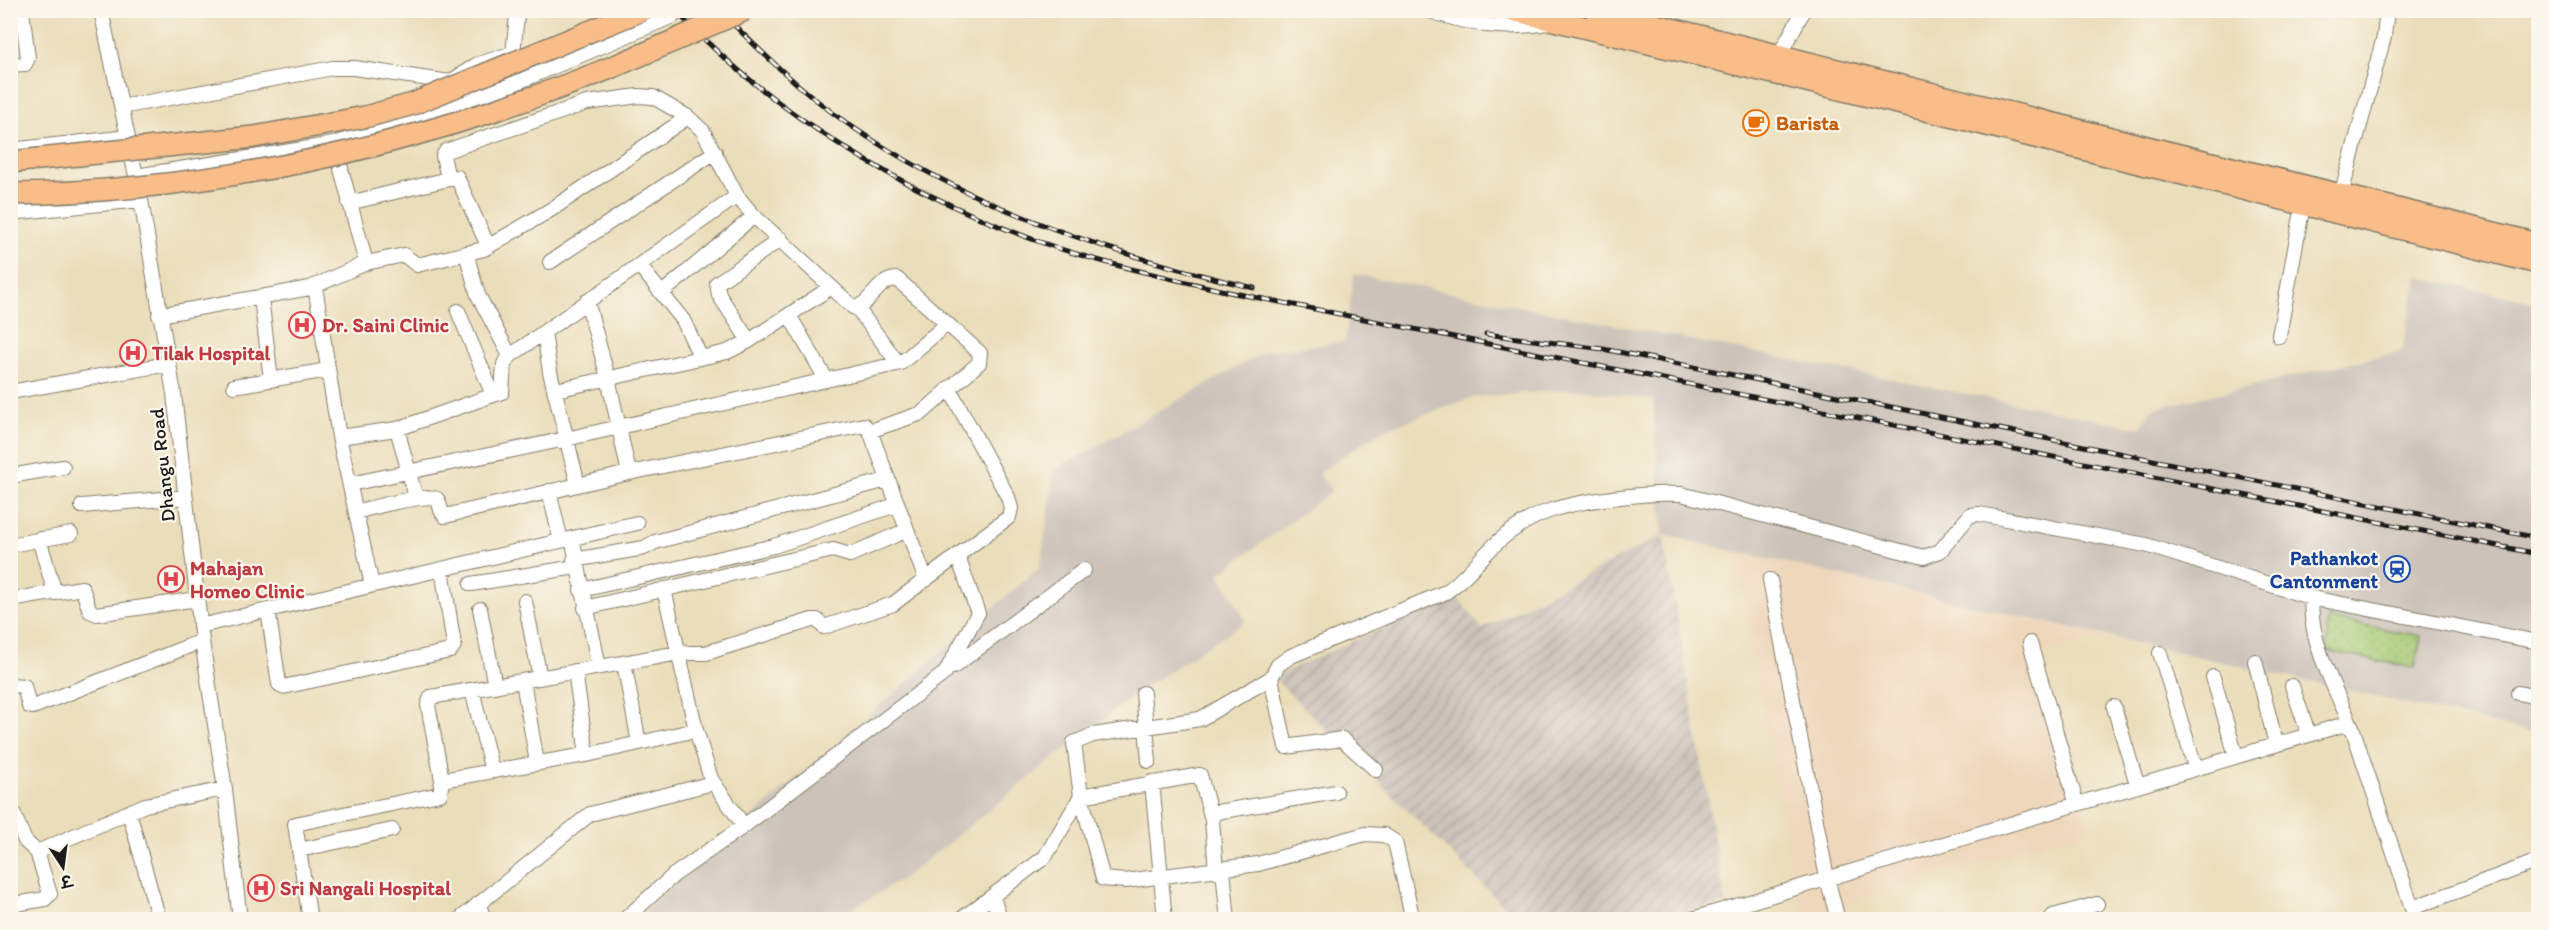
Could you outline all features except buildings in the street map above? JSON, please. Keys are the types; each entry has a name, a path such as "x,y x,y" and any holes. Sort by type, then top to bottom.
{"highway":[{"path":"10,162 254,137 365,117 422,100 642,10"},
{"path":"10,194 100,191 176,183 246,174 353,151 540,95 745,10"},
{"path":"1512,10 2261,185 2341,195 2538,244"},
{"path":"1595,10 1779,56 2261,185 2303,205 2538,263"}],"street":[{"name":"Dhangu Road","path":"101,10 141,200 168,364 202,641 225,789 240,920"},
{"path":"121,107 333,68 354,68 450,81 476,64 513,54 517,16 515,10"},
{"path":"1427,10 1463,22 1513,28 1558,21"},
{"path":"1779,56 1804,10"},
{"path":"2341,195 2384,36 2387,10"},
{"path":"10,65 25,64 28,58 18,14"},
{"path":"136,176 334,144 506,87 673,16"},
{"path":"448,178 444,152 587,103 648,96 688,117 703,131 737,196 754,216 781,239 830,288 857,308 898,363"},
{"path":"159,315 315,286 366,263 406,254 417,265 488,246 552,209 688,117"},
{"path":"10,150 128,137"},
{"path":"334,144 366,263"},
{"path":"550,262 715,152"},
{"path":"349,203 457,177 488,246"},
{"path":"339,437 398,429 504,389 504,364 510,356 737,196"},
{"path":"10,213 141,200"},
{"path":"2279,336 2303,205"},
{"path":"662,293 754,216"},
{"path":"749,341 719,295 717,283 781,239"},
{"path":"466,253 478,295 510,356"},
{"path":"639,265 683,320 701,358"},
{"path":"857,308 882,284 897,279 982,357 979,363 922,412 870,431"},
{"path":"315,286 339,437 372,585"},
{"path":"556,390 727,352 749,341 830,288"},
{"path":"261,297 271,380"},
{"path":"587,301 608,378 629,473"},
{"path":"458,311 493,395"},
{"path":"789,315 826,379"},
{"path":"350,484 566,439 618,425 898,363 906,359 947,324"},
{"path":"544,332 578,485"},
{"path":"10,392 168,364"},
{"path":"234,386 328,370"},
{"path":"310,920 295,824 440,794 442,780 433,737 429,699 679,653 706,653 815,620 824,627 889,607 1009,517 1011,508 1008,497 949,388"},
{"path":"356,512 416,498 435,498 445,516 629,473 861,425 870,431 886,480 926,580"},
{"path":"398,429 416,498"},
{"path":"10,476 63,467"},
{"path":"471,585 644,548 655,542 886,480"},
{"path":"549,491 575,563 599,667"},
{"path":"1413,920 1395,842 1384,835 1365,834 1258,864 1125,881 1103,879 1081,796 1074,744 1093,735 1208,717 1271,678 1278,665 1291,656 1446,592 1503,537 1539,515 1567,506 1652,494 1681,494 1924,557 1940,551 1971,515 1979,514 2146,545 2312,598 2538,642"},
{"path":"82,506 186,497"},
{"path":"581,590 774,546 897,505"},
{"path":"200,626 637,523"},
{"path":"585,608 833,550 850,555 907,530"},
{"path":"10,545 71,534"},
{"path":"39,539 55,593"},
{"path":"945,673 977,617 975,601 958,557"},
{"path":"268,610 279,684 283,687 450,651 454,645 442,569"},
{"path":"624,920 674,875 744,826 1084,570"},
{"path":"1770,580 1827,878 1838,920"},
{"path":"10,600 83,588 90,611 97,614 197,599"},
{"path":"664,589 696,730 713,783 744,826"},
{"path":"2312,598 2310,613 2329,676 2352,727 2414,914 2538,861"},
{"path":"525,601 540,678"},
{"path":"480,609 495,686"},
{"path":"10,685 24,686 28,706 33,707 202,641"},
{"path":"2030,643 2076,802"},
{"path":"2160,653 2195,767"},
{"path":"2255,661 2276,744"},
{"path":"624,663 639,743"},
{"path":"574,672 586,755"},
{"path":"2213,677 2236,756"},
{"path":"1271,678 1286,747 1343,739 1376,771"},
{"path":"523,681 537,763"},
{"path":"2292,686 2309,735"},
{"path":"471,690 492,771"},
{"path":"1143,693 1149,760"},
{"path":"2518,693 2538,697"},
{"path":"2114,707 2137,784"},
{"path":"1689,920 2195,767 2342,725 2352,727"},
{"path":"442,780 586,755 696,730"},
{"path":"960,920 1045,857 1081,796 1200,775 1211,813 1228,920"},
{"path":"1152,782 1165,920"},
{"path":"459,920 590,814 713,783"},
{"path":"37,852 145,805 225,789"},
{"path":"1211,813 1336,792"},
{"path":"10,805 25,841 37,852 50,894 45,899 10,905"},
{"path":"129,812 159,920"},
{"path":"299,850 392,830"},
{"path":"992,896 1001,920"},
{"path":"478,904 485,920"},
{"path":"2050,920 2053,916 2097,904"}],"shaded area":[{"path":"1354,274 2140,428 2152,409 2402,351 2417,277 2538,303 2538,734 1663,535 1653,400 1579,389 1475,397 1383,430 1318,473 1332,491 1219,574 1246,621 1136,693 908,875 836,919 633,920 1040,567 1055,470 1266,351 1345,342"},
{"path":"1663,535 1725,903 1653,919 1517,919 1273,677 1456,595 1482,629"},
{"path":"1733,551 2111,637 2037,656 2092,829 1800,918"}],"green space":[{"path":"2328,618 2421,636 2415,668 2326,651"}],"tunnel":[{"path":"673,16 687,10"}],"railway":[{"path":"675,10 755,84 844,147 940,200 1040,242 1087,257 1229,292 2538,554"},
{"path":"719,10 781,70 848,124 894,154 943,180 1043,225 1148,260 1254,288"},
{"path":"1486,334 1603,349 2538,538"}],"place":[{"name":"Barista","path":"1756,123"},
{"name":"Dr. Saini Clinic","path":"302,325"},
{"name":"Tilak Hospital","path":"133,353"},
{"name":"Pathankot Cantonment","path":"2397,569"},
{"name":"Mahajan Homeo Clinic","path":"171,579"},
{"name":"Sri Nangali Hospital","path":"261,888"}]}
